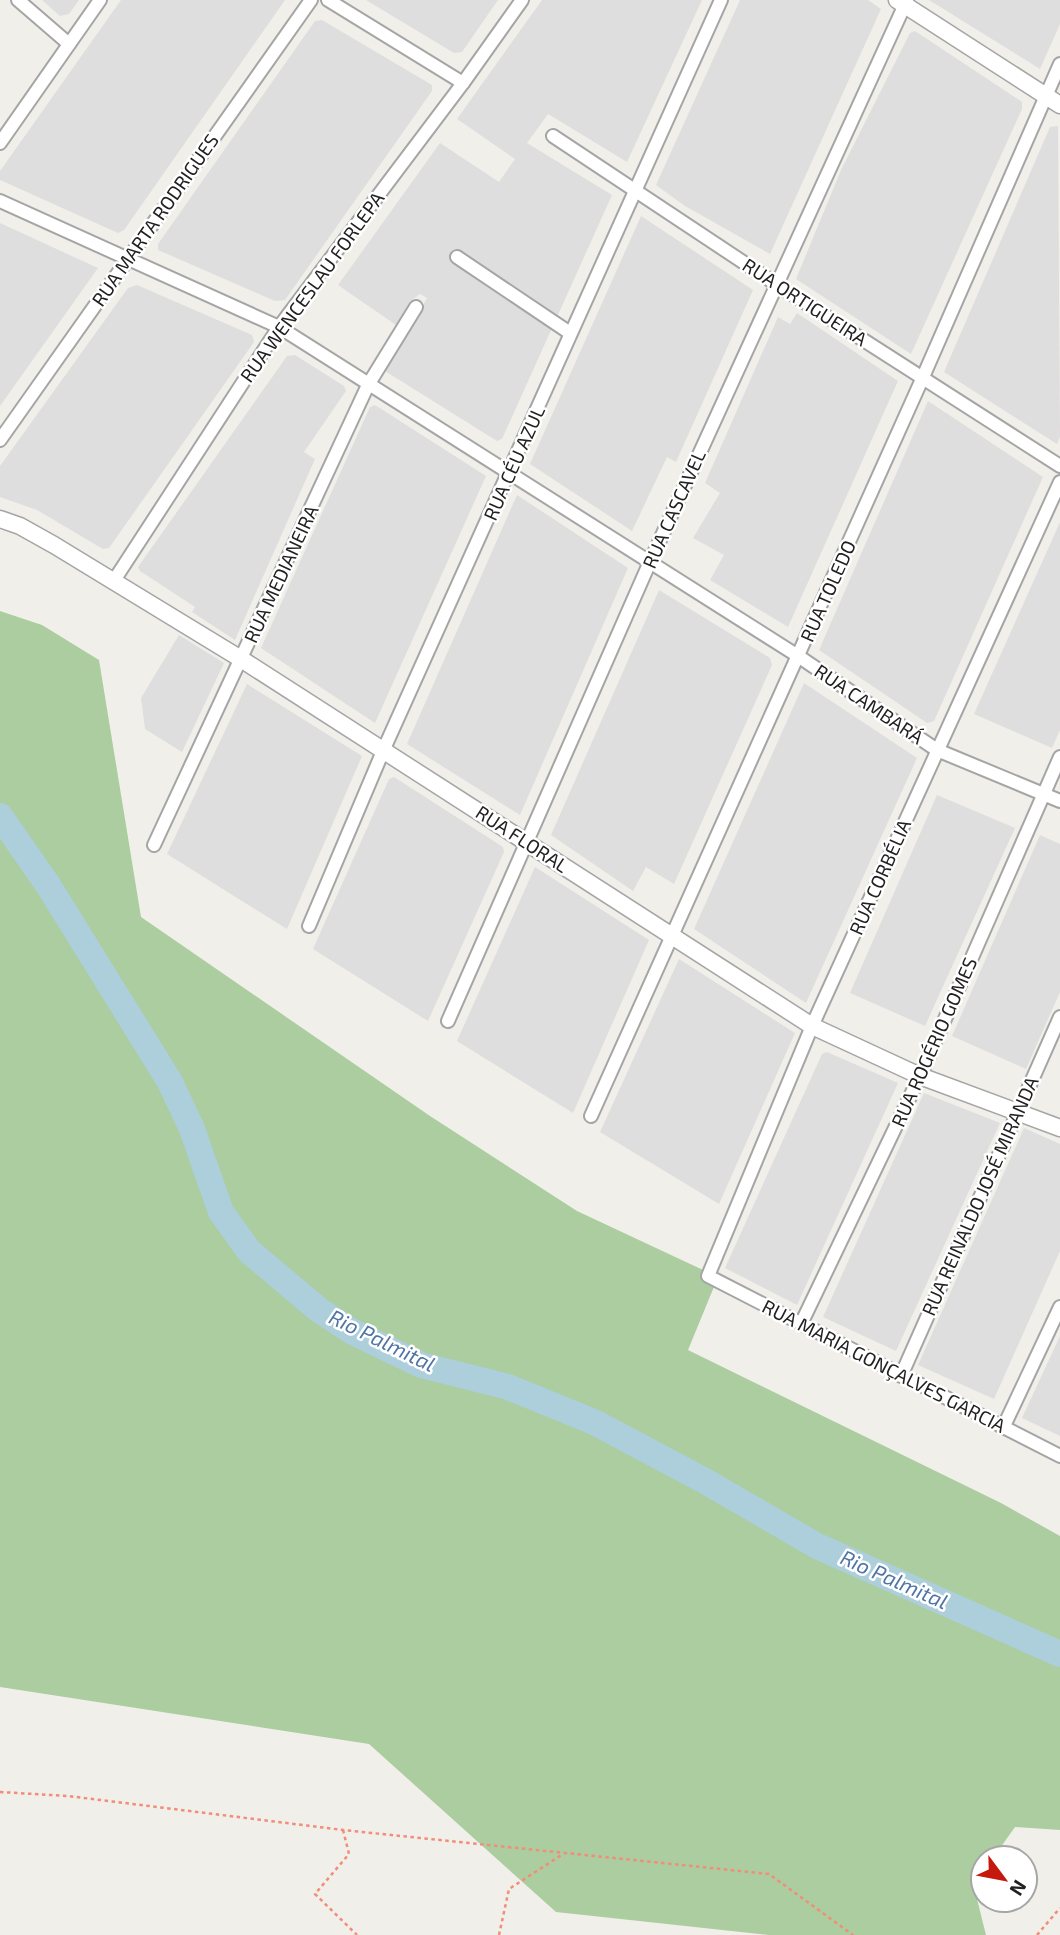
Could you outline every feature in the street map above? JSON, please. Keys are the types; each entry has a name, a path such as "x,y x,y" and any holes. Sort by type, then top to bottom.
{"street":[{"path":"18,0 69,44"},
{"path":"0,143 100,0"},
{"name":"RUA MARTA RODRIGUES","path":"0,440 311,0"},
{"path":"328,0 463,83"},
{"name":"RUA WENCESLAU FORLEPA","path":"113,582 279,327 463,83 522,0"},
{"name":"RUA CÉU AZUL","path":"309,926 383,751 510,474 570,333 721,0"},
{"path":"903,2 1060,105"},
{"name":"RUA CASCAVEL","path":"448,1021 649,564 903,2"},
{"name":"RUA TOLEDO","path":"591,1115 923,377 1060,64"},
{"name":"RUA ORTIGUEIRA","path":"553,136 776,284 1060,466"},
{"name":"RUA CAMBARÁ","path":"0,201 279,327 798,656 937,750 1060,801"},
{"path":"457,257 570,333"},
{"name":"RUA MEDIANEIRA","path":"154,845 368,385 416,307"},
{"name":"RUA CORBÉLIA","path":"708,1276 812,1026 1060,482"},
{"name":"RUA FLORAL","path":"0,519 20,526 241,659 812,1026 920,1076 1060,1128"},
{"name":"RUA ROGÉRIO GOMES","path":"801,1324 920,1076 1060,757"},
{"name":"RUA REINALDO JOSÉ MIRANDA","path":"901,1376 1016,1111 1060,1017"},
{"name":"RUA MARIA GONÇALVES GARCIA","path":"708,1276 1060,1456"},
{"path":"1003,1428 1060,1307"}],"path":[{"path":"0,1792 68,1796 432,1840 769,1874 853,1935"},
{"path":"343,1830 349,1854 315,1894 357,1935"},
{"path":"499,1935 509,1889 563,1854"},
{"path":"1037,1935 1060,1908"}],"shaded area":[{"path":"42,0 79,0 69,14 60,16"},
{"path":"121,0 285,0 124,230 118,233 0,180 0,171"},
{"path":"366,0 498,0 462,52 454,53"},
{"path":"542,0 702,0 627,162 548,114 527,143 612,195 502,439 497,441 385,371 427,298 420,294 410,301 396,325 338,285 440,143 499,182 515,159 457,119"},
{"path":"740,0 868,0 881,9 770,254 685,206 656,185"},
{"path":"929,0 1060,0 1060,24 1040,69"},
{"path":"322,20 432,85 432,91 285,300 275,301 158,250 158,244 315,21"},
{"path":"915,31 1022,102 1022,109 911,354 796,279 841,170 910,33"},
{"path":"1058,126 1060,437 1057,444 944,372 1050,127"},
{"path":"641,216 753,290 676,462 667,457 632,531 530,464"},
{"path":"0,223 98,268 0,406"},
{"path":"137,285 252,335 254,342 109,548 103,549 37,510 0,497 0,466 128,288"},
{"path":"797,313 898,381 788,627 710,580 724,555 693,538 720,493 705,483 778,317 790,324"},
{"path":"295,355 344,386 346,391 304,452 315,459 235,640 192,612 195,607 140,571 138,567 287,356"},
{"path":"928,401 1043,477 934,721 927,723 819,650"},
{"path":"375,405 486,476 375,723 261,648 370,407"},
{"path":"517,495 628,568 520,815 407,744"},
{"path":"1060,522 1060,730 1052,748 974,714"},
{"path":"659,590 770,658 772,665 674,884 646,867 633,891 551,835"},
{"path":"179,635 224,663 182,752 145,729 141,698"},
{"path":"804,683 917,758 806,1003 694,929"},
{"path":"247,684 362,756 287,929 167,854"},
{"path":"394,777 503,847 504,852 428,1021 313,949 389,779"},
{"path":"937,795 1015,828 925,1026 850,993"},
{"path":"1040,835 1060,844 1060,992 1026,1069 952,1036"},
{"path":"535,867 649,940 573,1113 457,1041"},
{"path":"679,959 795,1033 719,1204 600,1132"},
{"path":"827,1052 898,1083 797,1305 725,1268 822,1054"},
{"path":"924,1093 1000,1123 896,1351 823,1317"},
{"path":"1024,1128 1060,1144 1060,1251 994,1399 918,1365"},
{"path":"1060,1336 1060,1436 1022,1418"}],"green space":[{"path":"0,611 42,625 99,660 141,917 430,1116 577,1211 718,1277 688,1350 1001,1503 1060,1536 1060,1830 1015,1827 1003,1844 969,1844 969,1914 981,1914 986,1935 769,1935 556,1912 369,1744 0,1687"}],"waterway":[{"name":"Rio Palmital","path":"0,816 48,885 170,1082 192,1129 221,1212 249,1251 319,1310 351,1331 421,1365 508,1387 594,1422 705,1481 817,1546 1060,1654"}]}
